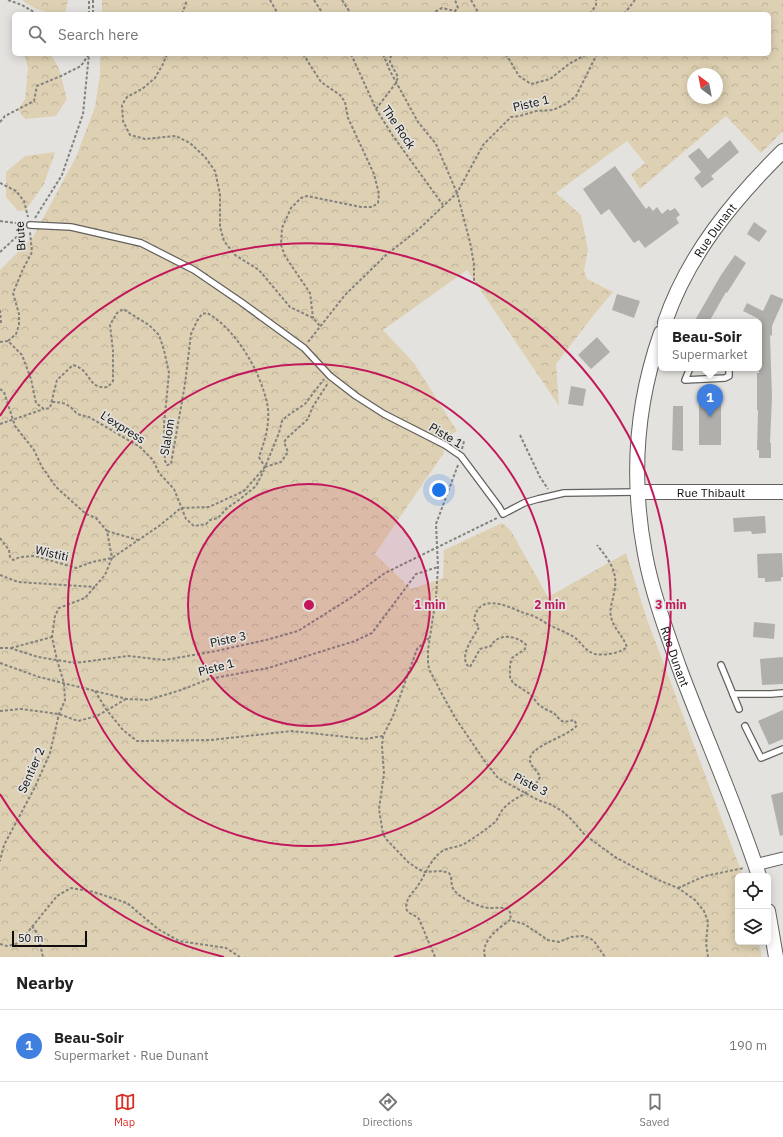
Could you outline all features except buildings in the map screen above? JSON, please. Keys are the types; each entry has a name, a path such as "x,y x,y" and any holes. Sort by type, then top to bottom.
{"street":[{"name":"Rue Dunant","path":"666,319 679,289 708,237 726,212 746,189 783,151"},
{"name":"Rue Dunant","path":"658,343 648,375 642,409 638,460 638,492 645,555 658,604 685,683 753,869"},
{"name":"Rue Thibault","path":"638,492 783,492"},
{"path":"753,869 783,858"},
{"path":"771,928 776,957"}],"lane":[{"path":"30,225 71,227 140,243 194,270 304,348"},
{"name":"Piste 1","path":"304,348 330,376 356,396 384,414 445,445 461,456"},
{"path":"689,371 685,380 727,378 729,376 729,371"},
{"path":"461,456 503,514 524,503 551,495 576,492 638,492"},
{"path":"721,665 739,709"},
{"path":"733,694 783,693"},
{"path":"746,726 760,758 783,749"}],"path":[{"path":"8,0 22,5 34,12"},
{"path":"88,12 89,0"},
{"path":"93,0 93,12"},
{"path":"183,12 188,0"},
{"path":"270,0 277,12"},
{"path":"314,0 322,12"},
{"path":"342,0 350,12"},
{"path":"435,12 442,8 456,11 458,8 455,0"},
{"path":"471,0 478,12"},
{"path":"591,12 596,5 596,0"},
{"path":"625,12 634,0"},
{"path":"0,122 5,116 34,101 37,86 81,66 88,56"},
{"path":"0,252 30,225 62,175 83,114 89,56"},
{"path":"166,56 155,78 142,89 127,98 122,106 123,121 130,135 145,139 176,136 190,143 205,157 215,171 220,194 220,227 224,241 235,255 259,270 290,307 313,318 320,326"},
{"path":"304,56 321,82 340,95 345,102 348,118 374,174 379,194 378,203 372,207 361,207 307,196 301,198 291,208 282,228 281,244 285,256 310,293 313,318"},
{"name":"The Rock","path":"352,56 376,109 393,136 443,205"},
{"path":"384,56 396,82 418,122 436,144 457,193 470,242 474,264 474,281"},
{"path":"376,109 398,77 390,62 392,56"},
{"path":"507,56 519,76 531,84 550,79 568,64 583,56"},
{"name":"Piste 1","path":"304,348 345,295 386,255 419,229 457,193 483,145 511,117 520,116 536,110 553,110 566,104 576,96 596,56"},
{"name":"Brute","path":"0,183 16,191 24,201 30,225 32,252 13,294 19,314 19,324 16,334 8,341"},
{"path":"0,221 30,225"},
{"name":"Slalom","path":"52,402 57,380 73,365 80,367 94,385 100,388 108,387 113,381 113,351 110,325 117,313 123,309 149,325 159,335 164,350 169,373 164,424 165,461 167,465 171,464 186,384 191,334 202,314 207,312 229,330 246,354 258,378 267,404 267,435 259,457 265,467"},
{"path":"0,310 2,323 0,325"},
{"path":"0,342 8,341 22,355 31,379 36,403 44,409"},
{"path":"265,467 281,462 288,452 284,442 308,418 312,408 328,384 330,376"},
{"path":"112,558 159,526 181,508 209,507 244,490 265,467 279,433 282,421 305,404 325,378 330,376"},
{"path":"0,389 4,392 15,426 34,450 42,467 56,487 86,514 96,518 107,531 112,558 105,575 85,598 59,608 55,616 52,637 10,648"},
{"path":"0,424 50,408 52,402"},
{"name":"L'express","path":"52,402 65,402 71,406 77,414 89,417 140,447 153,460 159,473 174,489 186,519 194,526 206,524 210,520 218,518 227,508 256,486 265,467"},
{"path":"520,435 540,477 551,495"},
{"name":"Piste 1","path":"0,663 39,677 127,699 148,700 181,690 209,679 268,668 355,641 372,633 416,574 438,567 436,524 461,456"},
{"name":"Piste 3","path":"0,648 10,648 38,657 75,663 128,656 165,660 245,644 298,631 352,597 385,573 502,515"},
{"path":"107,531 138,540"},
{"name":"Wistiti","path":"0,538 9,550 10,557 13,560 20,557 35,556 76,568 92,562 112,558"},
{"path":"435,957 419,919 408,912 406,907 408,897 416,889 425,872 440,852 448,848 462,845 495,821 504,807 526,793 537,783 540,777 538,772 531,764 530,755 537,748 568,733 577,725 574,720 564,722 560,720 554,713 539,705 530,694 513,683 510,677 510,664 512,658 525,649 526,645 520,640 512,637 502,637 497,639 491,646 477,652 470,667 465,663 469,646 479,627 474,620 474,615 481,607 488,603 495,602 542,620 547,625 574,637 584,648 590,651 603,654 621,651 627,647 614,626 610,616 616,577 608,558 597,545"},
{"name":"Piste 3","path":"438,567 436,597 428,656 429,669 456,719 486,763 498,778 562,811 585,835 614,857 656,879 678,888 695,900 704,911 708,922 706,943 708,957"},
{"path":"0,575 18,582 95,588"},
{"path":"430,636 418,649 393,716 383,736 382,746 384,774 379,810 383,834 408,862 418,869 425,872 442,871 449,873 452,877 452,885 454,890 480,907 502,907 508,909 511,914 510,920 492,936 486,944 484,954 485,957"},
{"name":"Sentier 2","path":"0,861 4,845 35,787 50,753 64,700 64,683 52,637"},
{"path":"95,690 106,709 123,730 138,740 211,740 292,731 365,739 383,736"},
{"path":"0,711 21,709 60,714 78,721 97,716 106,709 127,699"},
{"path":"678,888 705,876 753,869"},
{"path":"0,944 7,946 16,944 23,938 57,896 70,888 94,892 127,903 158,929 179,941 226,948 240,957"},
{"path":"510,920 524,924 548,940 560,942 571,936 583,936 589,938 594,941 604,957"},
{"path":"32,926 38,935 43,957"}],"green space":[{"path":"22,0 68,0 65,12 46,12"},
{"path":"102,0 783,0 783,131 761,153 726,116 640,189 631,174 645,163 627,141 556,193 581,215 588,250 584,271 587,279 613,292 556,364 559,406 467,270 383,330 414,363 457,431 447,437 443,454 375,554 411,589 443,578 444,550 502,523 511,531 548,597 626,553 647,619 742,873 735,873 735,945 760,945 762,957 0,957 0,270 33,237 76,157 95,107 100,74 100,56 771,56 771,12 102,12"},
{"path":"25,56 52,56 59,69 67,99 56,116 25,119 18,110 25,99 28,68"},
{"path":"55,152 44,184 26,210 18,211 6,197 6,172 25,156"}],"place":[{"name":"Beau-Soir","path":"710,417"}]}
